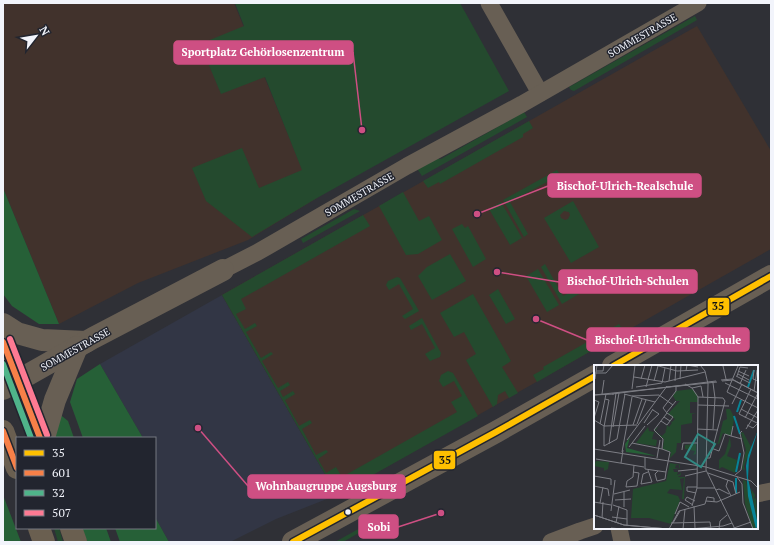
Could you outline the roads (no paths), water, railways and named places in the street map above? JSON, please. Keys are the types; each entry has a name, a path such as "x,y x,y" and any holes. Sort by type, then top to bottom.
{"main road":[{"path":"3,342 10,385 39,437"},
{"path":"3,431 11,459"},
{"path":"39,529 44,542"},
{"path":"71,529 76,542"}],"street":[{"path":"489,3 540,93"},
{"name":"SOMMESTRASSE","path":"10,385 81,344 258,252 698,3"},
{"path":"615,365 770,280"},
{"path":"3,324 17,332 42,340 81,344 55,400 44,437"},
{"path":"293,542 496,432 594,377"},
{"path":"758,494 771,491"},
{"path":"551,542 594,526"},
{"path":"619,529 622,542"}],"place":[{"name":"Sportplatz Gehörlosenzentrum","path":"362,130"},
{"name":"Bischof-Ulrich-Realschule","path":"477,214"},
{"name":"Bischof-Ulrich-Schulen","path":"497,272"},
{"name":"Bischof-Ulrich-Grundschule","path":"536,319"},
{"name":"Wohnbaugruppe Augsburg","path":"198,428"},
{"name":"Sobi","path":"441,513"}]}
